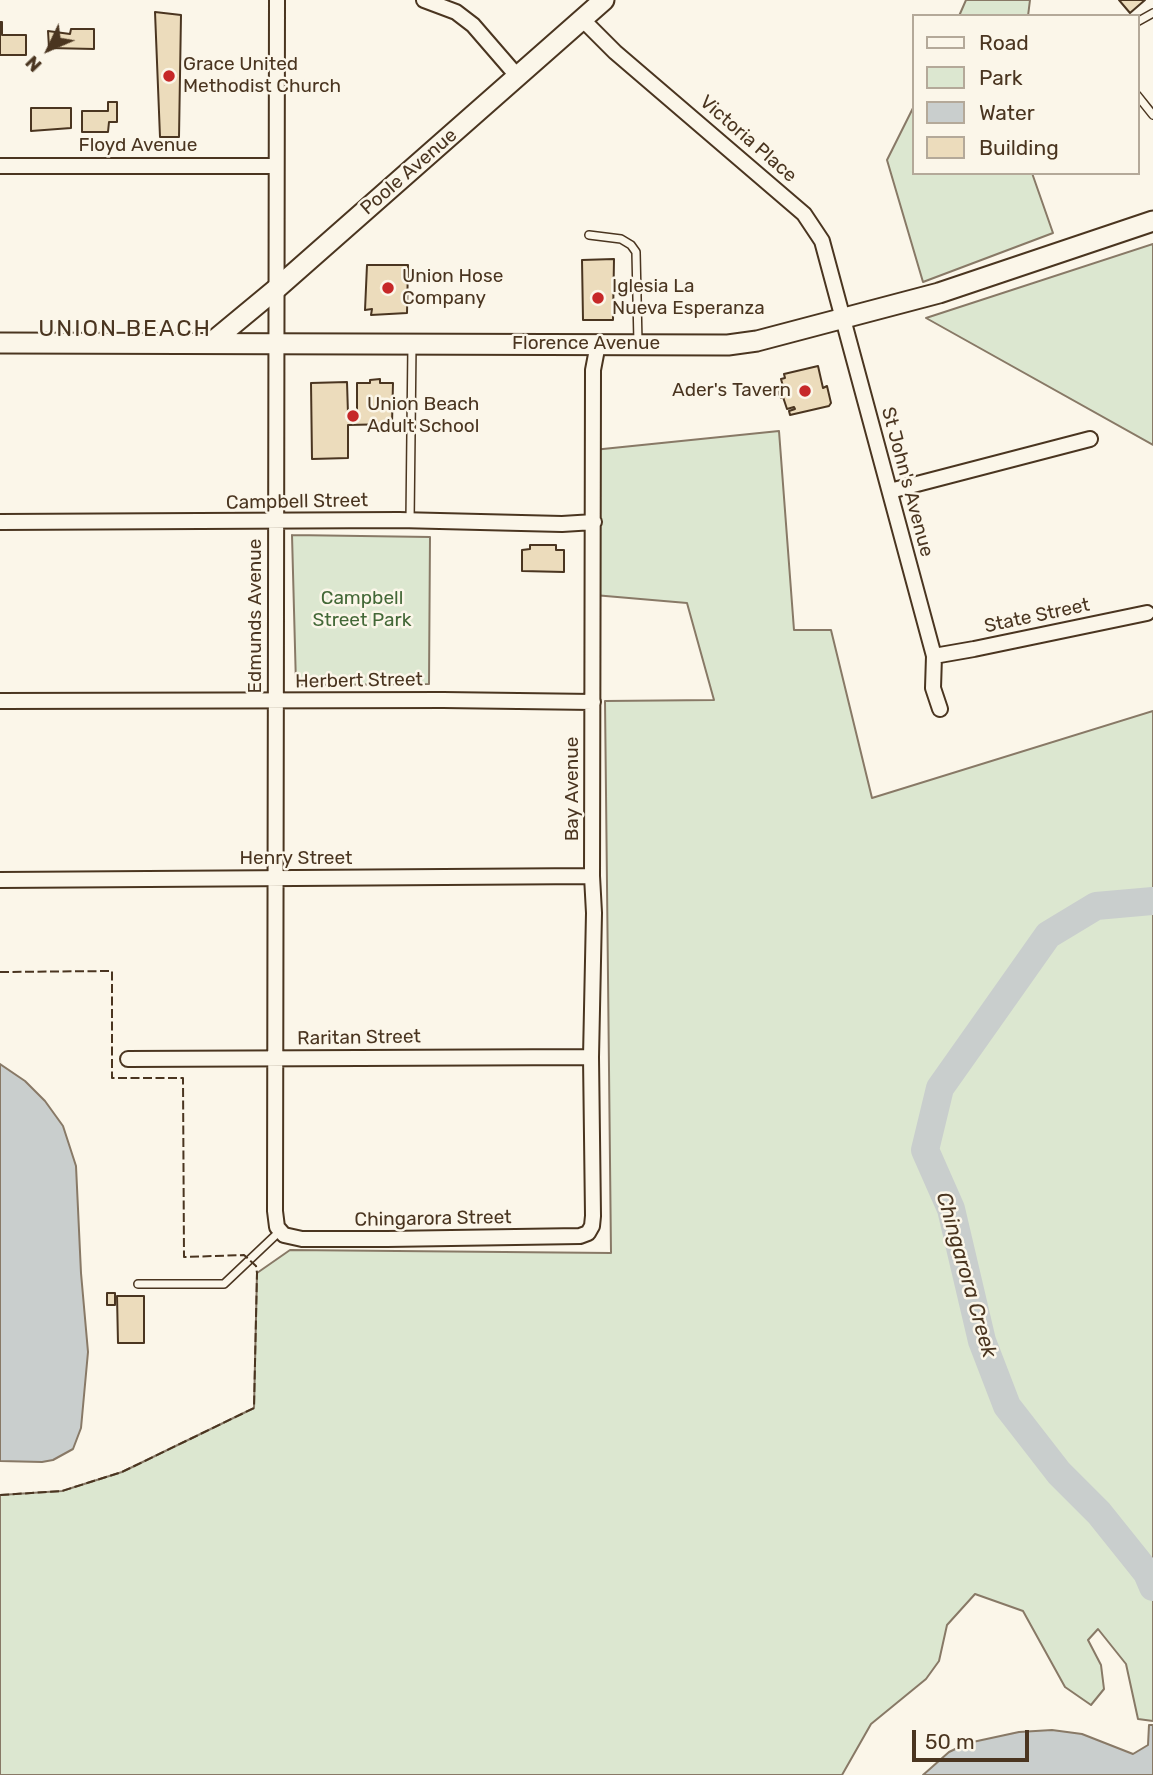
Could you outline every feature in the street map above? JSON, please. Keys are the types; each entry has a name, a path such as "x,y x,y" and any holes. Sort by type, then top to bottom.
{"street":[{"name":"Edmunds Avenue","path":"277,0 275,1211 280,1231"},
{"path":"424,0 456,12 473,25 518,77"},
{"name":"Poole Avenue","path":"212,342 276,289 604,0"},
{"name":"Victoria Place","path":"582,19 615,52 804,214 822,241 844,319"},
{"name":"Floyd Avenue","path":"0,166 276,166"},
{"name":"Florence Avenue","path":"0,343 728,345 757,341 939,293 1153,221"},
{"name":"St John's Avenue","path":"844,319 934,656 933,688 940,709"},
{"name":"Bay Avenue","path":"588,1233 593,1216 593,370 598,344"},
{"path":"890,491 1090,439"},
{"name":"Campbell Street","path":"0,522 594,522"},
{"name":"State Street","path":"934,656 1147,613"},
{"name":"Herbert Street","path":"0,701 275,702 443,699 593,702"},
{"name":"Henry Street","path":"0,880 592,876"},
{"name":"Raritan Street","path":"128,1059 591,1057"},
{"name":"Chingarora Street","path":"280,1231 284,1235 302,1239 580,1236 588,1233"}],"lane":[{"path":"1139,98 1153,115"},
{"path":"589,235 621,239 636,252 638,344"},
{"path":"411,521 412,343"},
{"path":"138,1284 224,1284 280,1231"}],"green space":[{"path":"966,0 1030,0 1028,14 960,14"},
{"path":"912,110 912,175 1033,175 1053,233 923,282 887,160"},
{"path":"1153,244 1153,445 926,318"},
{"path":"779,431 794,630 831,630 872,798 1153,711 1153,1721 1138,1719 1126,1664 1098,1629 1088,1640 1101,1665 1104,1689 1091,1705 1065,1687 1023,1611 975,1594 947,1625 939,1661 926,1679 871,1724 842,1775 0,1775 0,1495 62,1491 122,1472 254,1408 257,1273 290,1250 611,1253 605,701 714,700 687,603 594,595 593,450"},
{"name":"Campbell Street Park","path":"292,535 430,537 429,684 296,685"}],"water":[{"path":"0,1064 25,1081 45,1101 63,1126 76,1166 88,1352 81,1428 73,1449 53,1460 42,1462 0,1461"},
{"path":"1149,1725 1153,1725 1153,1775 923,1775 949,1752 968,1743 1019,1732 1052,1730 1082,1734 1133,1754 1148,1745"}],"building":[{"path":"1119,0 1145,0 1130,13"},
{"name":"Grace United Methodist Church","path":"155,12 181,15 179,137 160,137"},
{"path":"0,22 2,35 26,35 26,55 0,55"},
{"path":"71,29 94,29 94,49 49,48 48,31 70,34"},
{"path":"108,102 117,102 117,122 109,122 108,132 82,132 82,111 108,111"},
{"path":"31,108 71,108 71,128 31,131"},
{"name":"Iglesia La Nueva Esperanza","path":"614,259 613,320 583,320 582,260"},
{"path":"367,265 408,265 407,313 371,315 372,309 365,310"},
{"name":"Ader's Tavern","path":"818,366 823,388 827,386 831,403 829,406 790,415 789,411 795,409 787,409 778,392 784,390 781,379 785,378 784,374"},
{"path":"380,379 380,383 393,383 392,424 348,425 348,458 312,459 311,383 347,382 348,414 357,415 357,383 370,383 370,380"},
{"path":"530,545 556,545 556,550 564,550 564,572 522,571 522,550 530,549"},
{"path":"107,1293 115,1293 115,1305 107,1305"},
{"path":"117,1296 144,1296 144,1343 118,1343"}],"waterway":[{"name":"Chingarora Creek","path":"1153,901 1096,906 1048,935 940,1088 925,1150 951,1209 982,1341 1007,1406 1059,1473 1099,1513 1147,1573 1153,1587"}],"fence":[{"path":"0,972 112,971 112,1078 183,1078 184,1257 244,1255 256,1266 257,1273 254,1408 122,1472 62,1491 0,1495"}],"place":[{"name":"Grace United Methodist Church","path":"169,76"},
{"name":"Union Hose Company","path":"388,288"},
{"name":"Iglesia La Nueva Esperanza","path":"598,298"},
{"name":"Ader's Tavern","path":"805,391"},
{"name":"Union Beach Adult School","path":"353,416"}],"district":[{"name":"UNION BEACH","path":"125,329"}]}
